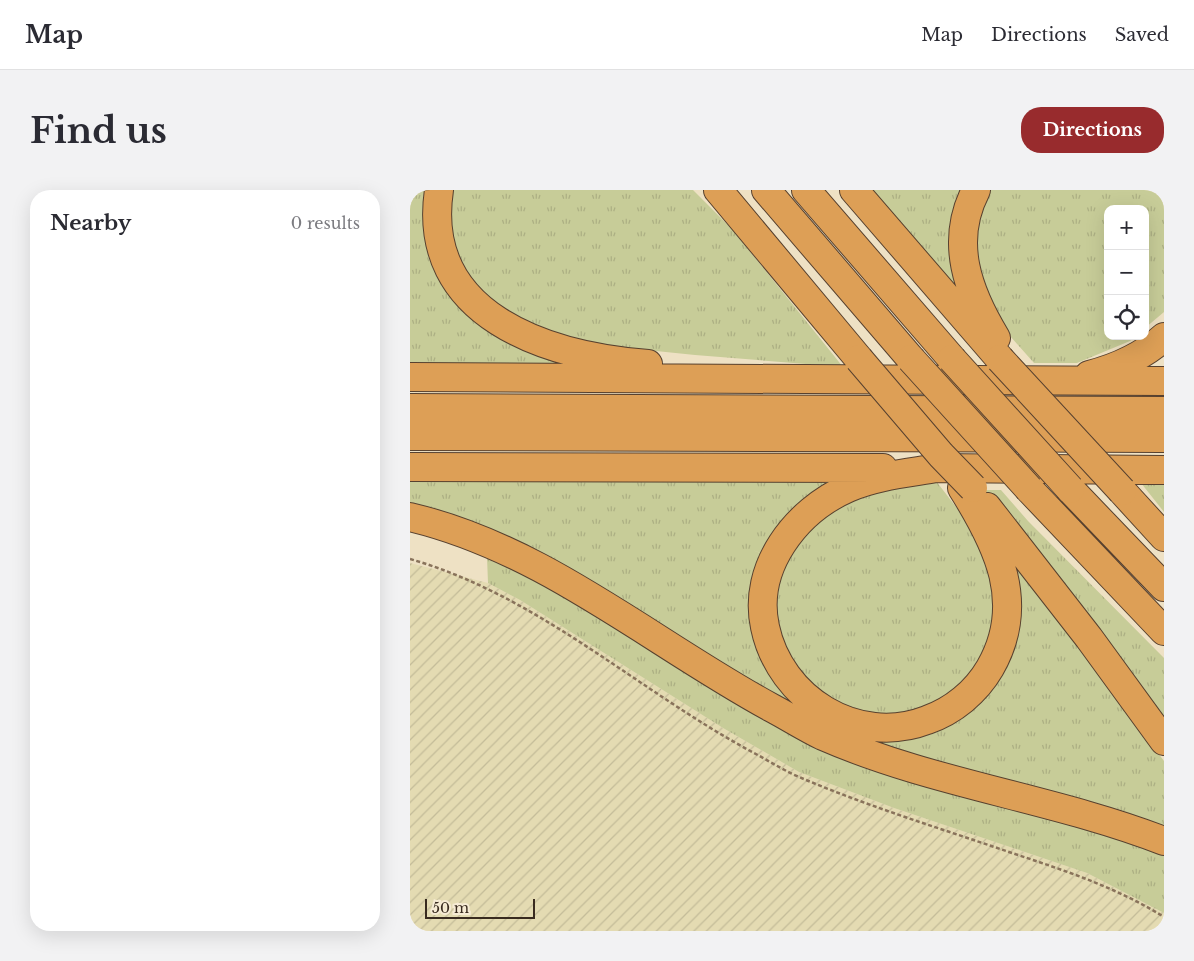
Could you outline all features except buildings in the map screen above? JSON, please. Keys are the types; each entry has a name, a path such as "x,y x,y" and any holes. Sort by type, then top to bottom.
{"highway":[{"path":"439,190 436,224 444,260 452,276 475,304 504,324 530,338 582,354 644,364 724,370 750,379"},
{"path":"766,190 911,359 1029,489 1164,631"},
{"path":"806,190 952,359 1070,489 1164,587"},
{"path":"854,190 1006,359 1032,392 1164,537"},
{"path":"976,190 967,214 964,232 965,268 970,285 987,323 1006,359"},
{"path":"720,194 859,359 939,462 968,488 1089,638 1164,741"},
{"path":"1058,381 1109,369 1143,353 1164,337"},
{"path":"410,377 1164,381"},
{"path":"410,408 1164,411"},
{"path":"410,436 1164,438"},
{"path":"939,462 849,487 825,500 806,514 780,545 765,584 763,606 765,626 770,645 779,664 794,685 816,705 841,720 858,725 876,728 915,725 938,716 955,706 970,695 985,678 998,654 1005,635 1008,612 1007,589 1000,562 976,511 968,488"},
{"path":"410,467 939,462 1164,470"},
{"path":"410,517 429,521 492,544 542,567 596,599 732,686 822,735 906,766 1125,826 1164,841"}],"path":[{"path":"410,559 488,589 520,605 720,734 798,776 894,813 1087,878 1164,918"}],"shaded area":[{"path":"410,563 488,583 520,600 723,728 799,772 894,808 1087,873 1164,913 1164,931 410,931"}],"green space":[{"path":"415,190 693,190 732,229 843,367 607,346 599,368 410,365 410,198"},
{"path":"871,190 1164,190 1164,312 1149,325 1149,205 1104,205 1104,340 1131,340 1130,341 1077,363 1034,363 1010,336 985,294 959,281 952,284"},
{"path":"410,478 845,479 764,554 752,550 783,561 821,514 869,490 936,481 960,512 990,567 1012,558 1164,761 1164,913 1087,873 894,808 799,772 723,728 520,600 488,583 486,531 410,509"},
{"path":"1141,483 1164,483 1164,512"},
{"path":"982,490 1001,490 1028,521 1164,658 1164,729"}]}
